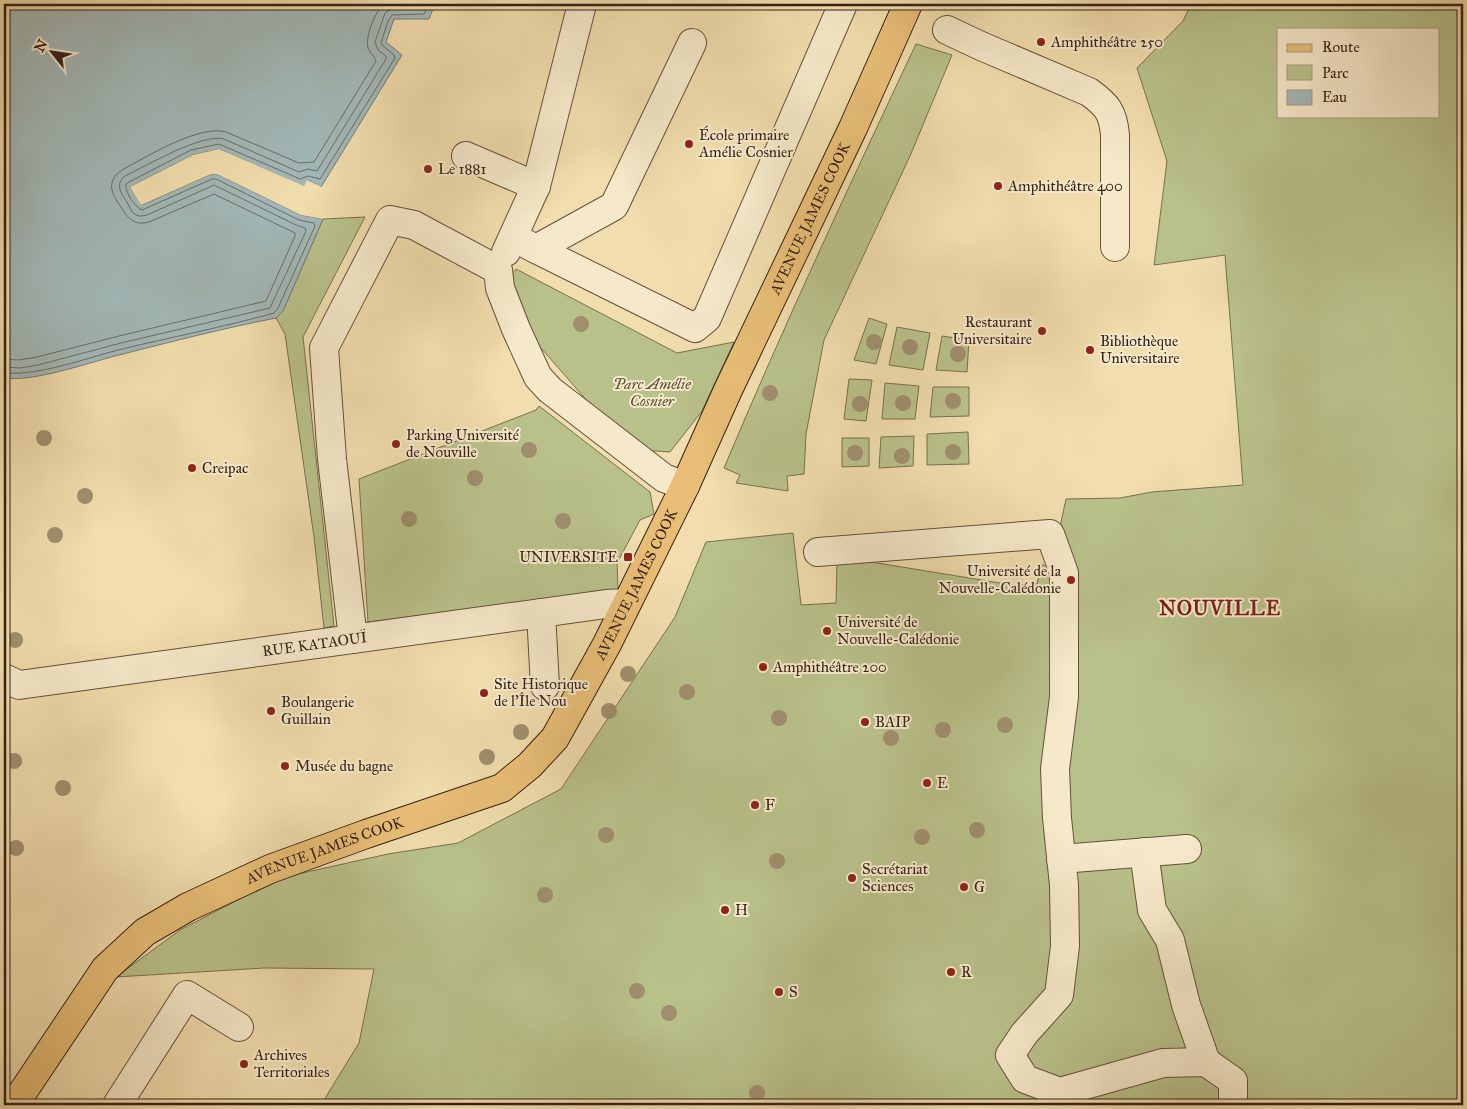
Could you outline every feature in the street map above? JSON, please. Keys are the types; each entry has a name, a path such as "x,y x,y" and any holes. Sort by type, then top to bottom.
{"main road":[{"name":"AVENUE JAMES COOK","path":"14,1105 105,969 145,932 188,907 270,869 502,788 530,765 555,738 607,644 685,486 728,390 853,128 908,4"}],"street":[{"path":"524,243 536,186 582,4"},
{"path":"524,243 695,328 707,318 843,4"},
{"path":"947,30 1089,92 1109,110 1116,134 1115,247"},
{"path":"498,270 524,243 614,206 692,44"},
{"path":"466,156 536,186"},
{"path":"353,639 332,459 324,348 390,220 414,225 498,270"},
{"path":"498,270 500,288 538,377 550,390 664,478 685,486"},
{"path":"818,552 1050,534 1064,573 1064,697 1055,769 1057,818 1064,885 1065,946 1059,995 1024,1034 1010,1055 1025,1079 1060,1092 1163,1063 1206,1062"},
{"name":"RUE KATAOUÏ","path":"4,678 19,685 606,604 626,603"},
{"path":"541,613 546,686"},
{"path":"1061,859 1187,849"},
{"path":"1144,852 1152,910 1170,940 1186,1005 1206,1062 1232,1081 1233,1105"},
{"path":"117,1105 187,995 239,1027"}],"green space":[{"name":"Université de la Nouvelle-Calédonie","path":"1191,4 1463,4 1463,1105 321,1105 359,1043 374,969 264,968 116,977 180,930 280,878 388,854 458,843 561,789 675,617 706,542 793,533 801,605 836,603 837,564 859,560 1012,585 1037,584 1041,564 1051,569 1066,499 1120,498 1152,492 1243,485 1225,255 1154,265 1167,161 1137,68 1183,21"},
{"path":"916,44 952,55 910,156 824,340 806,434 804,474 787,476 788,491 736,483 740,475 724,468 842,202"},
{"path":"365,217 303,337 334,626 324,628 314,537 285,334 276,318 283,311 323,219"},
{"name":"Parc Amélie Cosnier","path":"516,269 677,353 734,342 702,411 670,452 640,450 596,411 534,340 506,281"},
{"path":"869,318 887,324 876,364 854,360"},
{"path":"897,327 930,333 923,370 889,365"},
{"path":"942,336 969,340 967,372 936,370"},
{"path":"849,379 872,380 866,421 844,419"},
{"path":"885,383 919,386 915,419 882,419"},
{"path":"933,387 969,387 969,416 930,417"},
{"path":"539,406 650,492 654,514 640,520 617,563 618,590 368,622 359,479 536,410"},
{"path":"968,432 969,464 927,465 927,434"},
{"path":"914,436 913,466 879,468 881,437"},
{"path":"842,438 869,438 869,466 842,467"}],"water":[{"path":"4,4 435,4 429,19 394,19 386,42 402,55 321,187 308,180 304,187 219,149 193,155 130,187 142,205 211,174 217,174 301,215 323,219 283,311 276,318 111,357 62,371 14,379 4,377"}],"pier":[{"path":"219,149 304,186 307,180 324,188 321,189 309,184 304,189 218,151 194,157 133,188 142,202 210,172 217,171 302,213 324,217 323,219 301,215 217,174 211,174 141,205 130,187 193,155"}],"place":[{"name":"Amphithéâtre 250","path":"1041,42"},
{"name":"École primaire Amélie Cosnier","path":"689,144"},
{"name":"Le 1881","path":"428,169"},
{"name":"Amphithéâtre 400","path":"998,186"},
{"name":"Restaurant Universitaire","path":"1042,331"},
{"name":"Bibliothèque Universitaire","path":"1090,350"},
{"name":"Parking Université de Nouville","path":"396,444"},
{"name":"Creipac","path":"192,468"},
{"name":"UNIVERSITE","path":"628,557"},
{"name":"Université de la Nouvelle-Calédonie","path":"1071,580"},
{"name":"Université de Nouvelle-Calédonie","path":"827,631"},
{"name":"Amphithéâtre 200","path":"763,667"},
{"name":"Site Historique de l'Île Nou","path":"484,693"},
{"name":"Boulangerie Guillain","path":"271,711"},
{"name":"BAIP","path":"865,722"},
{"name":"Musée du bagne","path":"285,766"},
{"name":"E","path":"927,783"},
{"name":"F","path":"755,805"},
{"name":"Secrétariat Sciences","path":"852,878"},
{"name":"G","path":"964,887"},
{"name":"H","path":"725,910"},
{"name":"R","path":"951,972"},
{"name":"S","path":"779,992"},
{"name":"Archives Territoriales","path":"244,1064"}],"district":[{"name":"NOUVILLE","path":"1220,608"}]}
